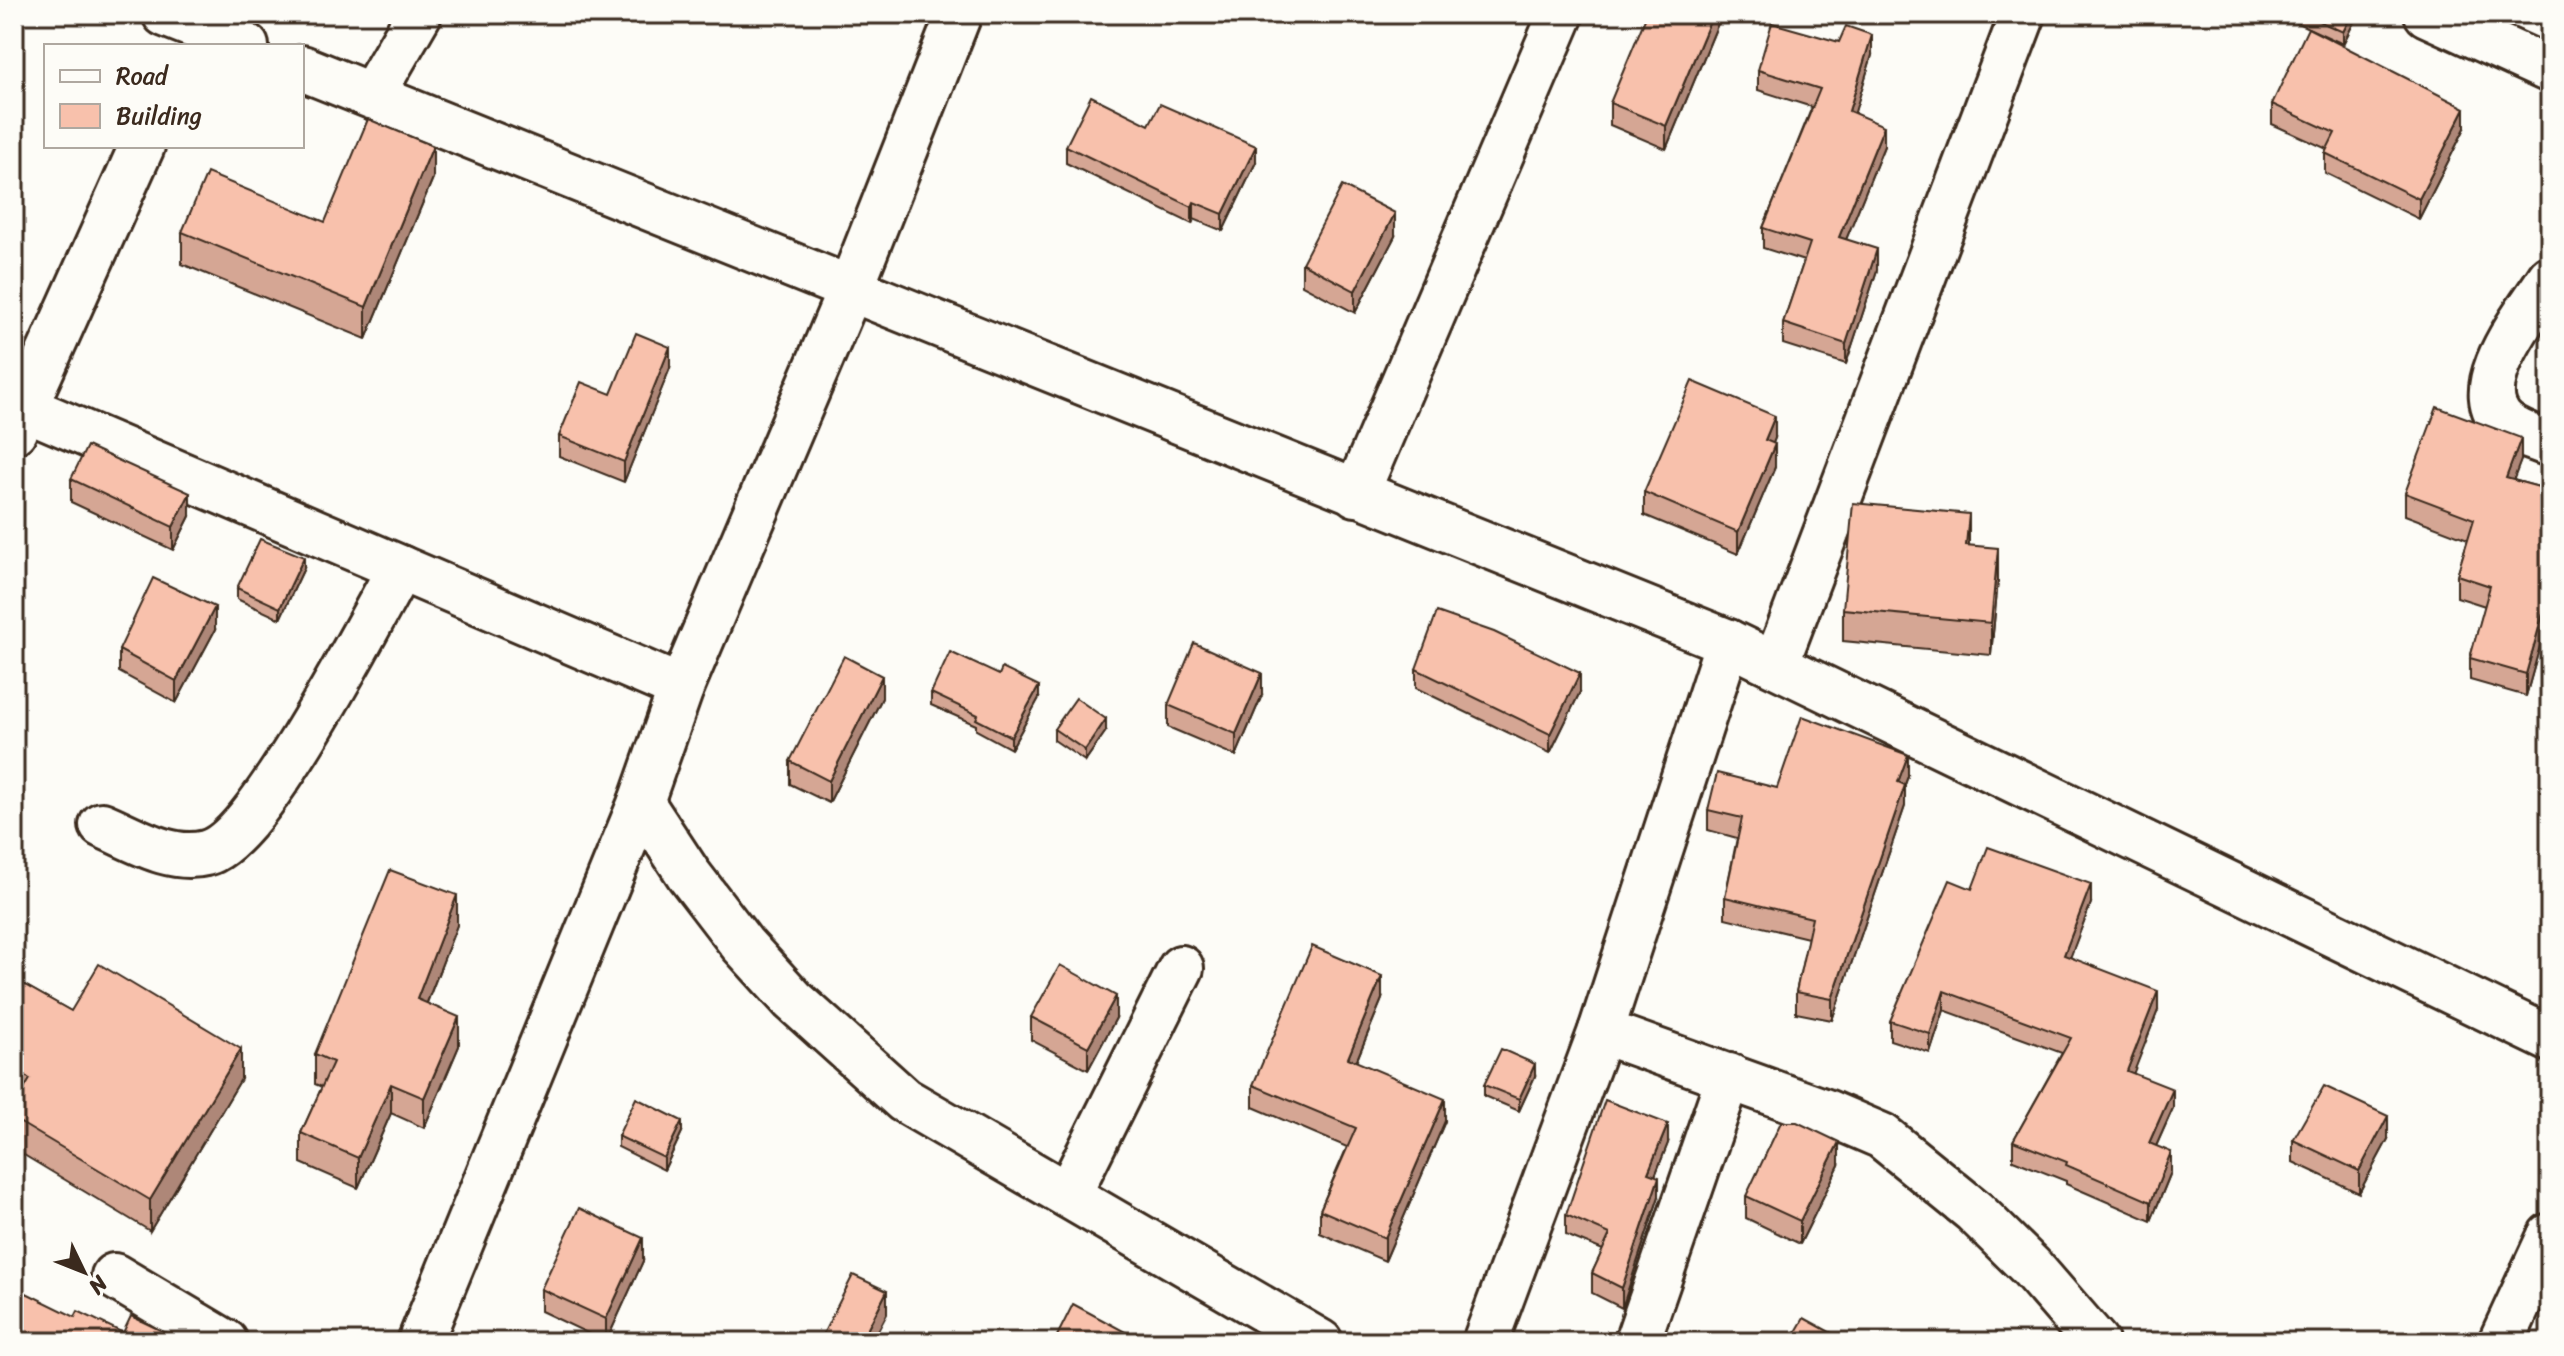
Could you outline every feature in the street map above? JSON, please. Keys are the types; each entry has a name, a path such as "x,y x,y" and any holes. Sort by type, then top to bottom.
{"street":[{"path":"372,95 419,14"},
{"path":"420,1342 641,802 681,688 850,290 959,14"},
{"path":"1356,494 1561,14"},
{"path":"1776,664 2023,14"},
{"path":"2427,14 2550,70"},
{"path":"183,29 239,44"},
{"path":"304,69 1728,642 2550,1039"},
{"path":"141,148 19,419 400,568 681,688"},
{"path":"2550,278 2496,367 2490,393 2494,409 2503,422 2550,444"},
{"path":"102,825 174,856 209,853 223,846 246,823 303,738 400,568"},
{"path":"1485,1342 1601,1031 1728,642"},
{"path":"641,802 689,875 742,944 793,1000 904,1100 1320,1342"},
{"path":"1068,1195 1181,968"},
{"path":"1601,1031 1729,1076 1882,1136 1974,1211 2031,1267 2096,1342"},
{"path":"1637,1342 1729,1076"},
{"path":"2501,1342 2550,1236"},
{"path":"114,1276 225,1342"}],"building":[{"path":"1647,14 1713,14 1666,126 1610,103"},
{"path":"2303,14 2352,14 2343,32"},
{"path":"1772,23 1839,42 1846,26 1872,35 1849,111 1884,126 1839,237 1877,249 1846,344 1783,323 1810,243 1763,228 1820,89 1758,70"},
{"path":"2308,28 2465,108 2419,199 2325,153 2335,133 2272,104"},
{"path":"1091,96 1149,125 1160,104 1256,146 1223,214 1194,202 1192,207 1066,146"},
{"path":"368,119 433,146 366,307 182,232 207,173 325,222"},
{"path":"1342,186 1395,213 1355,291 1302,263"},
{"path":"636,333 670,347 624,462 559,436 581,382 611,394"},
{"path":"1692,381 1775,416 1765,440 1775,444 1738,532 1644,492"},
{"path":"2437,407 2521,438 2506,478 2550,490 2550,588 2526,674 2470,658 2490,586 2457,575 2474,519 2405,493"},
{"path":"87,446 190,493 173,527 71,479"},
{"path":"1853,503 1969,514 1966,545 1998,548 1991,623 1843,609"},
{"path":"260,539 304,557 280,608 237,588"},
{"path":"153,578 215,607 176,681 119,650"},
{"path":"1437,612 1494,632 1580,673 1550,734 1416,669"},
{"path":"1194,643 1262,673 1236,734 1168,705"},
{"path":"950,652 999,675 1002,668 1039,686 1011,737 976,719 978,715 931,693"},
{"path":"844,656 882,676 829,781 790,761"},
{"path":"1076,698 1106,719 1085,750 1054,729"},
{"path":"1802,716 1908,755 1898,782 1905,785 1832,999 1796,992 1812,918 1725,897 1742,818 1708,810 1717,773 1777,788"},
{"path":"1988,847 2091,884 2064,955 2158,991 2127,1071 2173,1089 2149,1143 2171,1152 2151,1202 2066,1165 2067,1162 2013,1141 2071,1038 1944,991 1930,1034 1890,1021 1950,880 1972,889"},
{"path":"390,870 457,895 417,999 459,1017 424,1098 391,1084 358,1158 301,1133 333,1062 315,1054"},
{"path":"1312,946 1382,976 1348,1058 1445,1099 1385,1238 1320,1210 1356,1128 1253,1085"},
{"path":"99,964 241,1049 150,1200 14,1119 14,1106 30,1079 14,1070 14,979 71,1011"},
{"path":"1060,965 1116,996 1088,1047 1031,1017"},
{"path":"1501,1049 1535,1064 1519,1099 1484,1085"},
{"path":"2324,1086 2388,1116 2359,1171 2293,1140"},
{"path":"636,1098 682,1121 664,1158 618,1136"},
{"path":"1605,1100 1668,1124 1648,1173 1659,1177 1622,1288 1592,1273 1610,1234 1566,1215"},
{"path":"1781,1122 1797,1122 1839,1142 1800,1221 1746,1196"},
{"path":"579,1208 643,1238 606,1319 541,1289"},
{"path":"853,1275 887,1291 861,1342 819,1342"},
{"path":"14,1287 75,1317 78,1311 123,1333 131,1316 185,1342 14,1342"},
{"path":"1073,1304 1142,1341 1054,1342"},
{"path":"1804,1318 1848,1342 1790,1342"}]}
